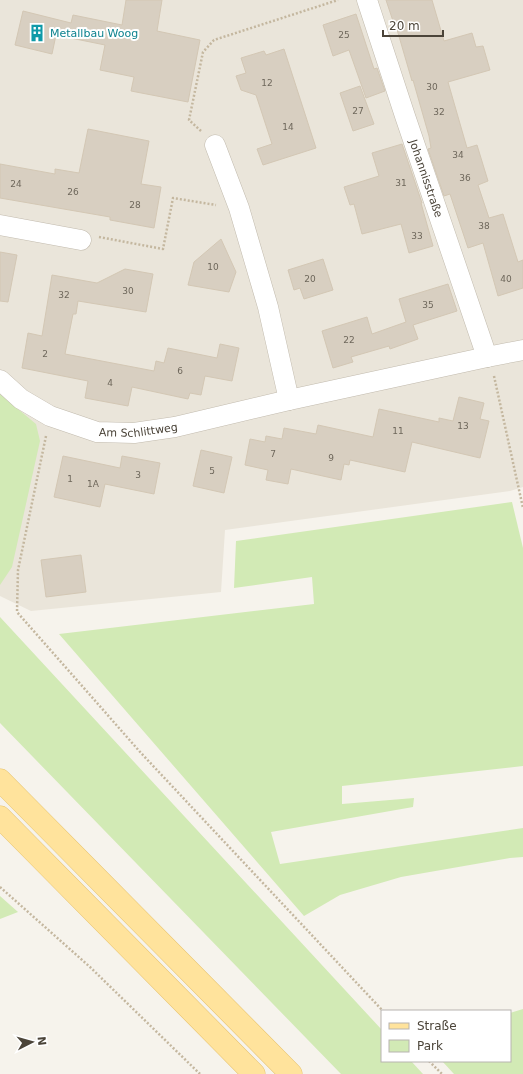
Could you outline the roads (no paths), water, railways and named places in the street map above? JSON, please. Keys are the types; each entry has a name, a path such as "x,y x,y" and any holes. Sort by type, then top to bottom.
{"main road":[{"path":"0,780 291,1074"},
{"path":"0,817 254,1074"}],"street":[{"name":"Johannisstraße","path":"367,0 407,124 487,357"},
{"path":"215,145 239,208 268,307 289,400"},
{"path":"0,225 81,240"},
{"name":"Am Schlittweg","path":"0,380 21,399 50,416 97,432 134,433 175,427 289,400 523,350"}],"place":[{"name":"Metallbau Woog","path":"37,33"}]}
